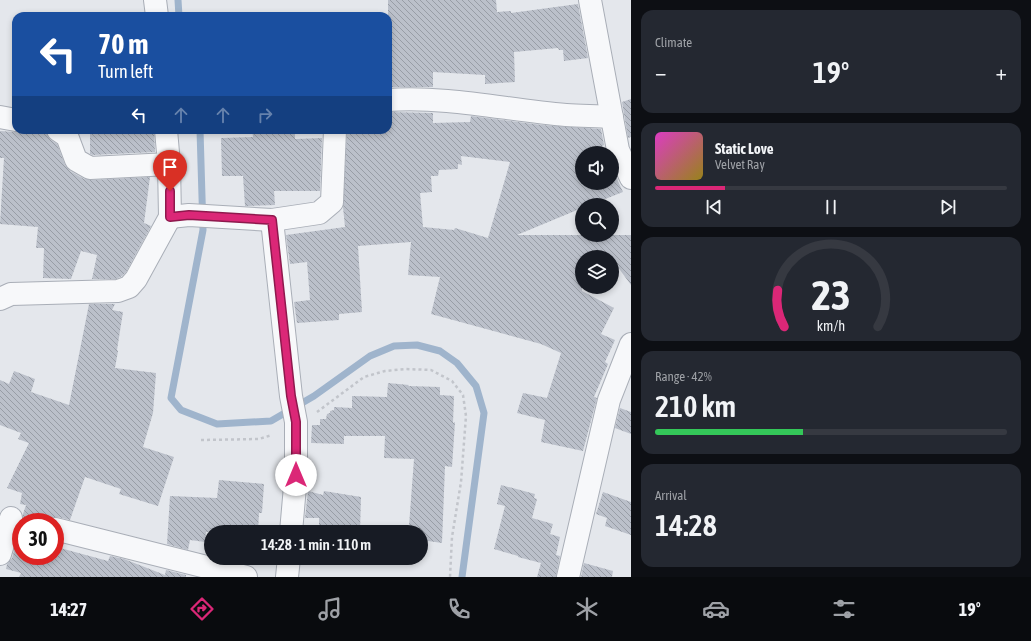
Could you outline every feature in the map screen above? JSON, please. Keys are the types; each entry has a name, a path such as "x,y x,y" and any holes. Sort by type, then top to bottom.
{"street":[{"path":"155,0 156,12"},
{"path":"590,0 618,150 631,178"},
{"path":"392,100 465,102 566,115 612,117"},
{"path":"0,117 12,119"},
{"path":"64,134 67,136 76,160 90,168 169,164"},
{"path":"0,299 10,294 118,291 129,287 179,216 169,164 166,134"},
{"path":"179,216 272,220 319,213 332,202 335,134"},
{"path":"272,220 291,396 296,425 296,475 292,525"},
{"path":"568,577 609,400 631,344"},
{"path":"0,554 12,519"},
{"path":"64,532 246,577"},
{"path":"287,577 288,565"}],"path":[{"path":"202,440 258,439 296,425 364,377 385,371 431,370 452,381 463,395 466,416 461,482 452,537 450,577"}],"building":[{"path":"388,0 496,0 497,12 511,11 511,13 578,4 588,58 564,61 563,50 559,50 558,48 514,52 515,82 485,84 485,75 433,72 433,87 392,87 392,12 388,12"},
{"path":"631,99 631,137 628,138 622,102"},
{"path":"392,112 433,113 433,123 470,122 471,116 542,125 601,129 604,145 575,146 575,190 619,190 619,183 623,192 608,198 575,198 575,211 517,235 575,235 575,242 619,242 619,235 631,235 631,285 619,269 619,250 575,250 575,294 588,294 614,308 601,334 615,340 605,362 608,364 594,397 597,398 583,451 541,442 545,420 517,413 523,393 547,398 561,353 541,344 431,314 440,277 408,275 411,242 358,246 362,312 339,314 339,320 297,323 294,302 310,300 307,262 290,264 286,235 345,227 343,207 347,134 392,134","holes":["461,156 510,162 488,238 455,228 454,230 423,227 420,193 432,192 431,176 438,176 439,170 458,169 458,164 462,165"]},
{"path":"0,131 12,132 12,134 47,134 51,140 57,144 65,165 70,171 84,179 91,180 150,177 144,223 151,226 126,272 116,279 92,279 97,255 81,251 71,279 43,278 44,248 36,248 38,227 0,224 4,158 0,158"},
{"path":"90,134 154,134 155,152 90,154"},
{"path":"253,134 295,134 295,139 322,138 320,191 274,191 275,205 245,206 243,176 222,176 221,138 253,137"},
{"path":"89,304 115,304 112,310 123,312 115,368 156,373 153,413 143,447 174,457 158,506 119,494 121,489 85,477 70,520 64,518 64,513 23,513 26,505 20,504 22,493 7,488 29,443 18,439 21,433 0,425 0,380 9,384 14,371 35,379 31,392 69,405"},
{"path":"388,383 409,385 408,386 440,387 440,395 454,396 453,423 455,422 452,467 445,466 442,543 428,541 428,525 409,525 414,459 384,458 385,436 344,436 344,444 311,443 312,425 320,425 320,419 326,419 327,414 334,410 334,407 352,408 352,396 387,397"},
{"path":"620,408 631,412 631,434 615,428"},
{"path":"219,480 264,484 262,513 259,513 258,525 204,525 204,542 190,540 188,550 167,544 170,496 217,498"},
{"path":"501,485 535,494 534,498 537,499 532,518 553,524 550,534 560,537 556,555 560,556 556,577 537,577 541,563 494,549 505,506 497,504"},
{"path":"308,491 323,495 324,491 361,497 360,525 319,525 319,518 305,518"},
{"path":"603,492 631,502 631,535 605,526 607,518 596,514"},
{"path":"64,549 108,561 110,556 124,559 165,575 166,570 186,575 186,577 19,577 21,573 6,569 7,564 12,558 12,565 64,565"},
{"path":"584,563 613,571 612,577 581,577"}],"waterway":[{"path":"178,0 179,12"},
{"path":"200,134 203,230 171,398 181,410 217,424 271,421 314,396 370,356 394,346 417,345 440,351 457,363 476,386 484,413 462,577"}],"route":[{"path":"170,191 170,217 189,215 272,220 291,396 296,422 296,475"}]}
